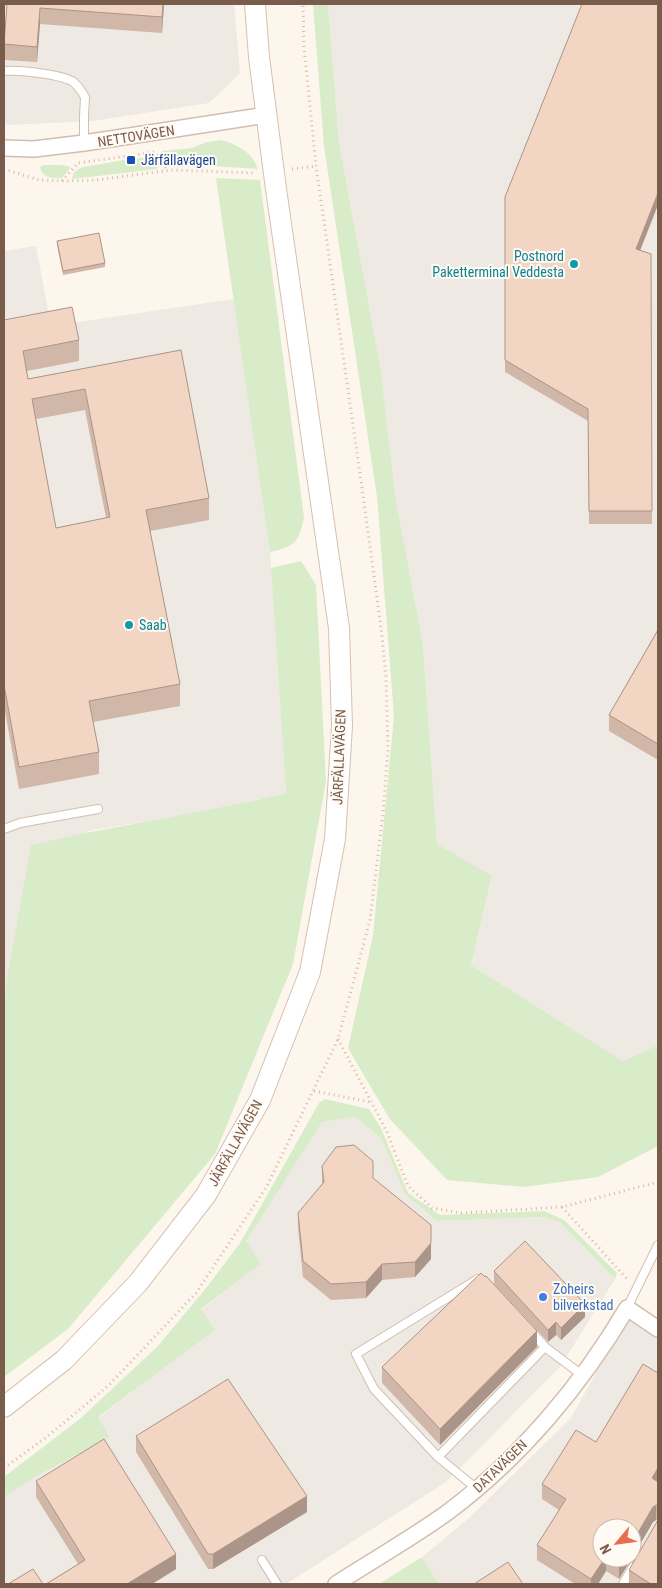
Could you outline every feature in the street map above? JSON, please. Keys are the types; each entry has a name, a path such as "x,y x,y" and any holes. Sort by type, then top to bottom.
{"street":[{"name":"JÄRFÄLLAVÄGEN","path":"4,1407 64,1360 138,1283 206,1195 260,1100 310,972 335,839 342,726 339,628 267,115 255,4"},
{"name":"NETTOVÄGEN","path":"4,148 34,149 84,143 267,115"},
{"path":"627,1308 658,1330"},
{"name":"DATAVÄGEN","path":"336,1584 446,1513 500,1469 541,1426 582,1375 627,1308"}],"lane":[{"path":"4,70 46,74 73,82 85,97 84,143"},
{"path":"4,829 20,823 98,809"},
{"path":"627,1308 658,1245"},
{"path":"478,1488 438,1458 374,1389 356,1354 480,1277 487,1284"},
{"path":"526,1326 545,1347 582,1375"},
{"path":"438,1458 545,1347"},
{"path":"262,1560 278,1584"},
{"path":"623,1584 633,1568"}],"path":[{"path":"4,1468 48,1436 109,1385 196,1293 267,1186 314,1091 338,1039 370,920 383,813 388,748 387,702 382,635 316,166 304,47 303,4"},
{"path":"62,181 78,164 156,152 167,170"},
{"path":"291,169 316,166"},
{"path":"4,169 39,180 62,181 96,180 167,170 258,173"},
{"path":"338,1039 387,1132 408,1186 432,1208 461,1213 562,1207 658,1182"},
{"path":"314,1091 371,1102"},
{"path":"562,1207 636,1288"}],"shaded area":[{"path":"4,4 234,4 240,73 209,103 93,121 8,125 4,123"},
{"path":"328,4 658,4 658,1045 623,1061 471,965 492,877 437,844 423,644 395,495 381,371 339,142"},
{"path":"36,246 51,326 234,299 270,552 286,793 203,812 88,831 4,1022 4,251"},
{"path":"355,1117 381,1138 405,1194 437,1221 543,1217 560,1222 615,1279 560,1367 446,1482 286,1584 4,1584 4,1496 35,1477 110,1437 98,1418 214,1330 201,1310 260,1264 246,1241 321,1122"},
{"path":"629,1314 658,1334 658,1584 439,1584 422,1557 469,1518 571,1418"}],"green space":[{"path":"313,4 328,4 339,142 381,371 395,495 423,644 437,844 492,876 471,965 623,1061 658,1045 658,1146 598,1177 524,1187 447,1180 389,1118 348,1048 373,936 394,716 377,497 324,146"},
{"path":"221,140 244,150 252,158 258,169 213,166 172,167 166,164 162,151 192,148 207,142"},
{"path":"135,158 153,158 158,167 157,169 72,179 74,173 82,168"},
{"path":"43,165 71,167 62,178 55,178 43,174 40,167"},
{"path":"216,178 260,180 304,518 300,533 294,542 285,548 270,552"},
{"path":"301,561 316,585 326,781 293,964 215,1154 68,1329 4,1377 4,1022 6,984 31,845 286,793 271,568"},
{"path":"325,1099 369,1109 381,1128 408,1193 440,1215 544,1211 564,1220 617,1273 615,1279 560,1222 543,1217 437,1221 405,1194 381,1138 355,1117 322,1122 246,1241 261,1264 201,1309 215,1330 98,1417 110,1437 35,1477 4,1497 4,1477 81,1418 158,1346 207,1287 240,1243 319,1103"},
{"path":"422,1557 439,1584 379,1584"}],"building":[{"path":"7,4 163,4 162,17 40,8 37,47 4,44"},
{"name":"Postnord Paketterminal Veddesta","path":"582,4 658,4 658,193 636,249 651,254 652,511 589,511 588,409 505,360 505,197"},
{"path":"99,233 105,263 63,271 57,241"},
{"name":"Saab","path":"72,307 79,340 23,351 28,379 181,350 209,498 146,510 180,684 89,701 99,752 19,767 4,685 4,320","holes":["85,389 110,517 56,528 32,399"]},
{"path":"658,630 658,744 609,715"},
{"path":"354,1145 373,1161 373,1178 431,1225 431,1243 415,1262 382,1264 366,1282 331,1284 303,1261 298,1213 324,1182 322,1166 336,1147"},
{"name":"Zoheirs bilverkstad","path":"525,1241 585,1304 561,1328 556,1322 548,1330 494,1271"},
{"path":"481,1273 486,1276 537,1331 440,1429 382,1367"},
{"path":"643,1364 658,1373 658,1468 652,1478 658,1482 658,1505 653,1507 642,1526 642,1518 592,1518 592,1568 598,1568 591,1579 537,1545 566,1499 542,1484 576,1430 596,1442"},
{"path":"228,1379 307,1496 213,1554 208,1554 136,1436"},
{"path":"104,1439 176,1554 127,1584 46,1584 85,1560 36,1481"},
{"path":"658,1520 658,1584 651,1584 629,1570 630,1568 642,1568 642,1548"},
{"path":"508,1562 523,1584 474,1584"},
{"path":"33,1569 43,1584 8,1584"}],"place":[{"name":"Järfällavägen","path":"131,160"},
{"name":"Postnord Paketterminal Veddesta","path":"574,264"},
{"name":"Saab","path":"129,625"},
{"name":"Zoheirs bilverkstad","path":"543,1297"}]}
